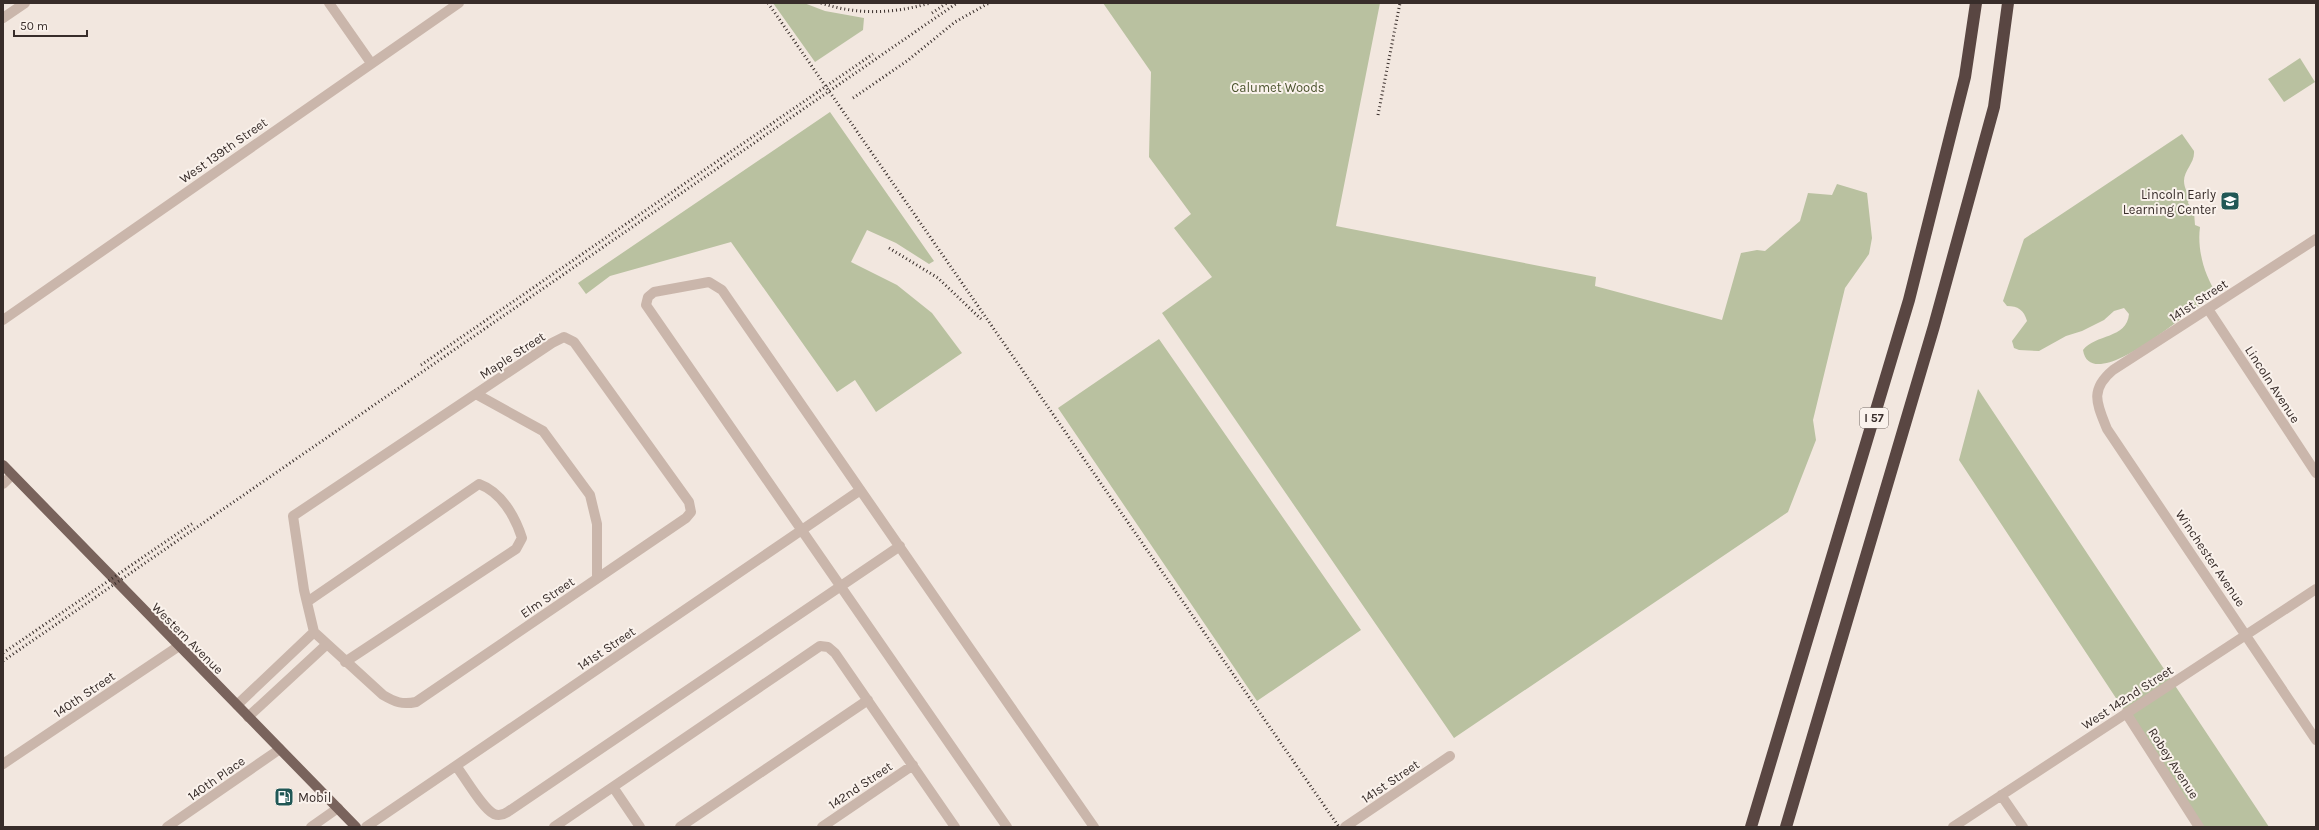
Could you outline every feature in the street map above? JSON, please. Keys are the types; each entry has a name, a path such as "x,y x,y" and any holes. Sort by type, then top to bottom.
{"highway":[{"name":"I 57","path":"1751,827 1909,300 1965,77 1976,3"},
{"name":"I 57","path":"1786,827 1934,326 1994,107 2008,3"}],"main road":[{"name":"Western Avenue","path":"3,465 356,827"}],"street":[{"path":"3,18 25,3"},
{"path":"329,3 371,63"},
{"name":"West 139th Street","path":"3,320 371,63 460,3"},
{"name":"141st Street","path":"2098,387 2112,370 2316,239"},
{"path":"1007,827 646,305 648,297 654,292 709,282 722,290 1094,827"},
{"name":"Lincoln Avenue","path":"2208,309 2316,473"},
{"name":"Maple Street","path":"307,602 294,530 293,516 552,343 564,337 574,342 689,502 691,512"},
{"name":"Winchester Avenue","path":"2098,387 2097,402 2107,429 2247,634 2316,740"},
{"path":"476,394 543,431 590,495 597,524 597,578"},
{"path":"3,484 12,475"},
{"path":"479,484 488,487 499,497 516,520 522,538 516,549 345,662 314,632 307,602 479,484"},
{"name":"141st Street","path":"366,827 860,491"},
{"name":"Elm Street","path":"345,662 395,702 404,704 416,702 686,518 691,512"},
{"path":"456,766 494,814 502,815 510,812 809,608 840,585 900,546"},
{"name":"West 142nd Street","path":"1953,827 2316,589"},
{"path":"237,705 314,632"},
{"path":"248,716 326,645"},
{"name":"140th Street","path":"3,764 179,646"},
{"path":"554,827 820,646 828,648 835,653 955,827"},
{"path":"680,827 868,700"},
{"name":"Robey Avenue","path":"2126,713 2199,827"},
{"name":"140th Place","path":"167,827 280,749"},
{"name":"141st Street","path":"1345,827 1450,756"},
{"name":"142nd Street","path":"822,827 913,765"},
{"path":"613,787 640,827"},
{"path":"2001,795 2023,827"},
{"path":"311,827 338,808"}],"green space":[{"path":"773,3 804,3 825,11 864,18 863,30 815,62"},
{"name":"Calumet Woods","path":"1103,3 1380,3 1336,226 1596,277 1595,286 1722,320 1741,253 1757,250 1765,251 1800,221 1808,193 1832,195 1837,184 1867,193 1872,238 1869,254 1845,288 1813,420 1816,440 1788,512 1454,738 1162,313 1212,277 1174,228 1191,214 1149,157 1151,72"},
{"path":"2300,58 2315,82 2284,102 2268,79"},
{"path":"830,112 934,261 929,264 896,243 867,230 851,262 897,285 932,313 962,353 876,412 855,380 837,392 731,242 610,276 586,294 578,283"},
{"path":"2182,134 2194,151 2193,159 2184,177 2188,203 2194,212 2195,225 2200,227 2199,235 2202,262 2208,279 2217,294 2134,351 2116,360 2101,364 2089,361 2083,350 2095,341 2123,328 2127,322 2129,314 2124,308 2114,311 2104,320 2082,331 2066,336 2039,351 2019,350 2014,348 2012,341 2027,321 2020,309 2007,306 2003,301 2024,239"},
{"path":"1159,339 1361,630 1257,701 1058,408"},
{"path":"1978,389 2269,827 2201,827 1959,460"}],"railway":[{"path":"768,3 1339,827"},
{"path":"821,3 848,10 875,12 916,7 930,3"},
{"path":"932,13 947,3"},
{"path":"3,661 957,3"},
{"path":"853,98 907,61 955,22 989,3"},
{"path":"1378,115 1400,3"},
{"path":"421,365 873,54"},
{"path":"889,248 938,278 981,319"},
{"path":"3,653 193,523"}],"place":[{"name":"Lincoln Early Learning Center","path":"2230,201"},
{"name":"Mobil","path":"284,797"}]}
